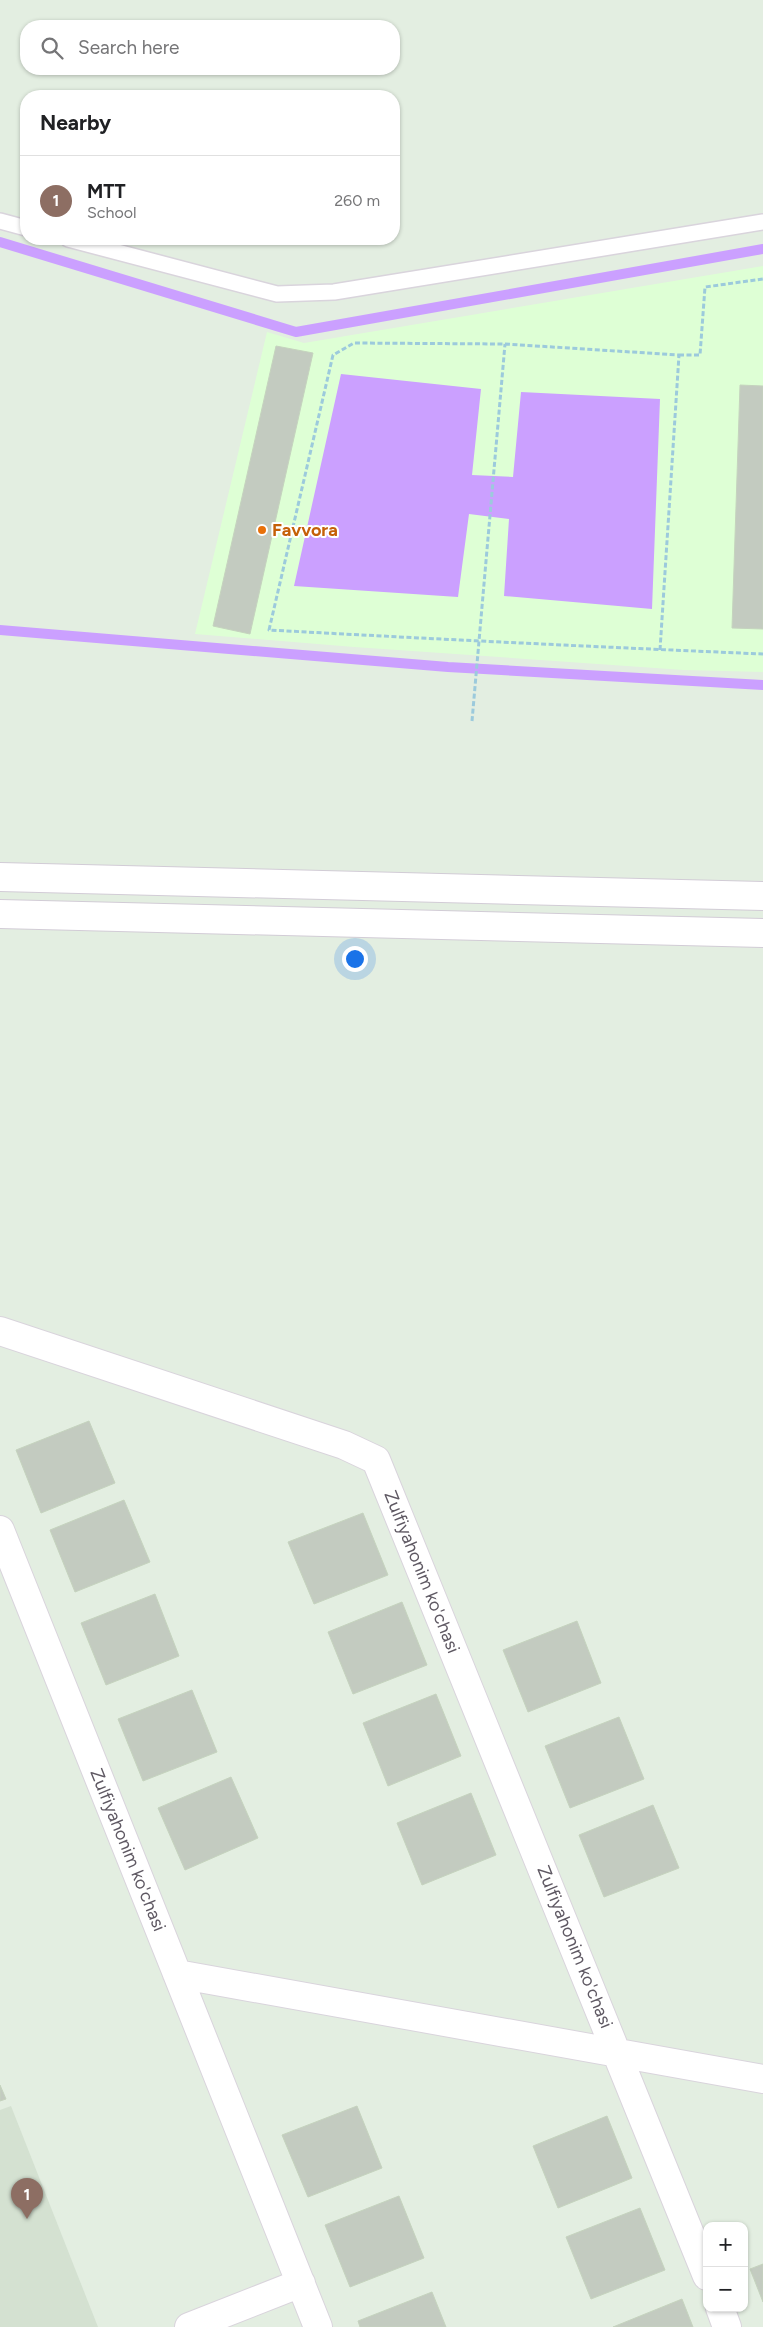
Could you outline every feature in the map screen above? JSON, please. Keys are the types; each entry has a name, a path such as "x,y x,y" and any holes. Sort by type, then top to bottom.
{"street":[{"path":"0,877 763,896"},
{"path":"0,914 763,933"},
{"name":"Zulfiyahonim ko'chasi","path":"0,1331 344,1445 376,1460 703,2267"},
{"name":"Zulfiyahonim ko'chasi","path":"0,1530 318,2327"},
{"name":"Zulfiyahonim ko'chasi","path":"177,1974 763,2079"},
{"path":"189,2327 301,2283"},
{"path":"721,2312 727,2327"}],"lane":[{"path":"0,221 20,226"},
{"path":"91,245 277,294 334,292 763,222"}],"path":[{"path":"763,279 705,287 700,356 505,344 354,343 333,356 269,630 479,642 763,654"},
{"path":"472,721 505,344"},
{"path":"660,650 679,356"}],"shaded area":[{"path":"763,266 763,672 684,670 195,634 267,332 304,343"},
{"path":"341,374 481,389 472,475 513,477 521,392 660,399 652,609 504,596 509,519 469,514 458,597 294,586"},
{"path":"11,2106 98,2327 0,2327 0,2110"}],"building":[{"path":"276,346 313,353 250,634 213,626"},
{"path":"740,385 763,386 763,629 732,628"},
{"path":"89,1421 115,1483 41,1513 16,1450"},
{"path":"124,1500 150,1562 75,1592 50,1530"},
{"path":"363,1513 388,1575 314,1604 288,1542"},
{"path":"155,1594 179,1656 106,1685 81,1623"},
{"path":"402,1602 427,1665 353,1694 328,1632"},
{"path":"577,1621 601,1683 528,1712 503,1650"},
{"path":"192,1690 217,1752 143,1781 118,1719"},
{"path":"436,1694 461,1756 388,1786 363,1723"},
{"path":"619,1717 644,1779 570,1808 545,1746"},
{"path":"231,1777 258,1838 185,1870 158,1808"},
{"path":"471,1793 496,1855 422,1885 397,1823"},
{"path":"653,1805 679,1868 604,1897 579,1835"},
{"path":"0,2085 6,2099 0,2101"},
{"path":"357,2106 382,2168 308,2197 282,2135"},
{"path":"607,2116 632,2178 558,2208 533,2146"},
{"path":"399,2196 424,2258 350,2287 325,2225"},
{"path":"640,2208 665,2270 591,2299 566,2237"},
{"path":"763,2264 763,2302 750,2269"},
{"path":"432,2292 446,2327 360,2327 358,2321"},
{"path":"682,2299 693,2327 613,2327"}],"waterway":[{"path":"0,242 296,332 763,249"},
{"path":"0,630 448,667 763,685"}],"place":[{"name":"Favvora","path":"262,530"},
{"name":"MTT","path":"27,2219"}]}
